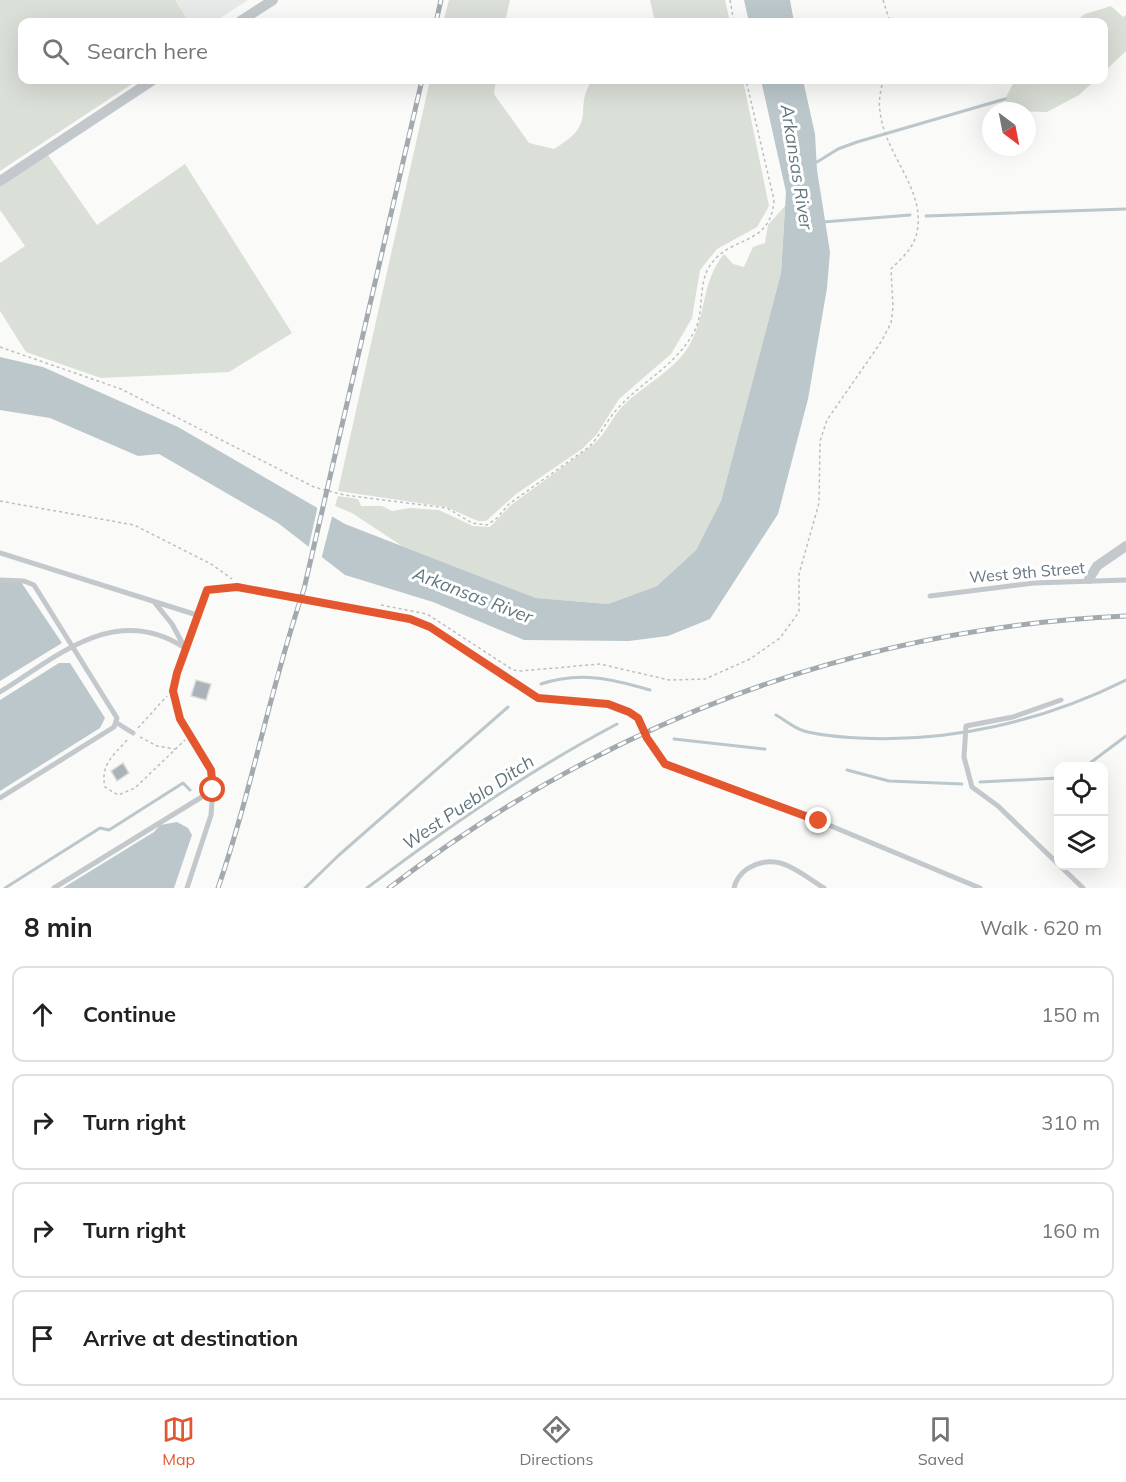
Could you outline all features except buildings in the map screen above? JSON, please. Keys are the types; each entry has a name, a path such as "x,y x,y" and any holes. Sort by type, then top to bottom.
{"street":[{"path":"245,18 273,0"},
{"path":"0,181 147,84"},
{"path":"1089,579 1097,566 1126,546"}],"lane":[{"path":"0,553 197,615"},
{"name":"West 9th Street","path":"930,596 1034,583 1089,579 1126,580"},
{"path":"0,580 24,581 34,585 115,712 117,723 133,733"},
{"path":"187,888 211,815 213,790 211,770 180,719 174,689 185,648 207,590 237,587 410,619 430,627 538,698 608,704 629,712 638,718 647,738 665,764 819,821 980,888"},
{"path":"155,603 172,624 185,648"},
{"path":"0,693 91,637 125,629 159,634 185,648"},
{"path":"1061,700 1013,717 974,723 964,729 964,757 972,787 998,806 1083,888"},
{"path":"0,798 117,723"},
{"path":"54,888 213,790"},
{"path":"734,888 743,872 760,861 784,862 824,888"}],"path":[{"path":"730,0 733,18"},
{"path":"883,0 889,18"},
{"path":"0,347 121,389 314,487 344,495 447,508 472,523 487,525 497,519 509,504 589,447 600,436 617,408 684,351 697,326 705,276 711,264 723,251 754,238 773,214 774,200 747,84"},
{"path":"377,604 426,614 513,670 600,664 669,680 705,680 750,658 780,638 799,612 799,574 817,514 820,441 846,390 881,342 891,323 893,307 891,269 909,251 917,233 918,206 887,140 883,126 879,98 882,84"},
{"path":"0,501 134,525 211,564 233,580"},
{"path":"174,689 107,762 102,774 105,787 111,793 118,795 135,788 190,735"},
{"path":"133,733 157,746 176,749"}],"shaded area":[{"path":"0,0 175,0 186,18 18,18 18,84 132,84 0,171"},
{"path":"175,0 248,0 220,18 186,18"},
{"path":"449,0 510,0 506,18 444,18"},
{"path":"650,0 725,0 729,18 654,18"},
{"path":"1111,6 1123,17 1126,15 1126,51 1108,68 1108,18 1080,18 1085,14"},
{"path":"429,84 495,84 494,94 529,143 554,149 577,131 590,84 744,84 769,206 757,227 717,249 700,270 692,318 671,354 619,399 597,434 582,449 516,494 486,521 478,521 446,507 338,491"},
{"path":"1013,84 1091,84 1079,95 1047,112 1036,112 1036,102 1007,102 1005,99"},
{"path":"48,155 97,225 185,164 292,333 229,372 101,378 26,352 0,311 0,263 25,246 0,210 0,186"},
{"path":"785,206 781,273 721,501 696,550 657,586 608,604 536,598 402,546 352,513 335,506 338,496 358,499 361,506 382,506 392,511 410,508 439,510 473,526 490,527 511,505 594,444 630,399 676,362 690,344 695,333 711,276 724,254 733,264 744,267 753,247 765,243 768,225"}],"water":[{"path":"744,0 790,0 793,18 748,18"},
{"name":"Arkansas River","path":"762,84 804,84 815,134 817,170 830,252 827,288 808,399 778,514 710,619 668,636 629,641 524,640 433,602 345,575 278,523 159,454 138,456 50,418 0,410 0,357 43,367 178,427 345,524 536,598 608,604 657,586 696,550 721,501 781,273 786,192"},
{"path":"0,582 21,582 62,643 0,681"},
{"path":"59,663 70,663 105,718 100,728 0,791 0,700"},
{"path":"177,822 188,828 192,835 174,888 63,888 154,832 160,825"}],"pier":[{"path":"318,505 333,513 321,560 308,550"}],"waterway":[{"path":"817,162 838,149 857,142 1005,99"},
{"path":"926,216 1126,209"},
{"name":"Arkansas River","path":"823,222 910,215"},
{"path":"541,684 583,677 650,690"},
{"path":"776,715 800,730 824,735 893,739 928,737 962,733 1029,718 1126,680"},
{"path":"305,888 339,855 508,707"},
{"name":"West Pueblo Ditch","path":"367,888 489,801 552,761 617,724"},
{"name":"West Pueblo Ditch","path":"1091,762 1126,736"},
{"name":"West Pueblo Ditch","path":"674,739 765,749"},
{"name":"West Pueblo Ditch","path":"847,770 889,781 962,784"},
{"name":"West Pueblo Ditch","path":"980,782 1054,778"},
{"path":"5,888 100,828 109,830 183,783 190,790"}],"railway":[{"path":"437,18 441,0"},
{"path":"218,888 304,589 421,84"},
{"path":"389,888 472,829 557,778 645,733 736,695 830,664 926,640 1025,624 1126,616"}],"route":[{"path":"213,790 211,770 180,719 173,691 177,673 207,590 237,587 393,614 430,627 521,689 538,698 608,704 629,712 638,718 658,757 665,764 691,776 819,821"}]}
